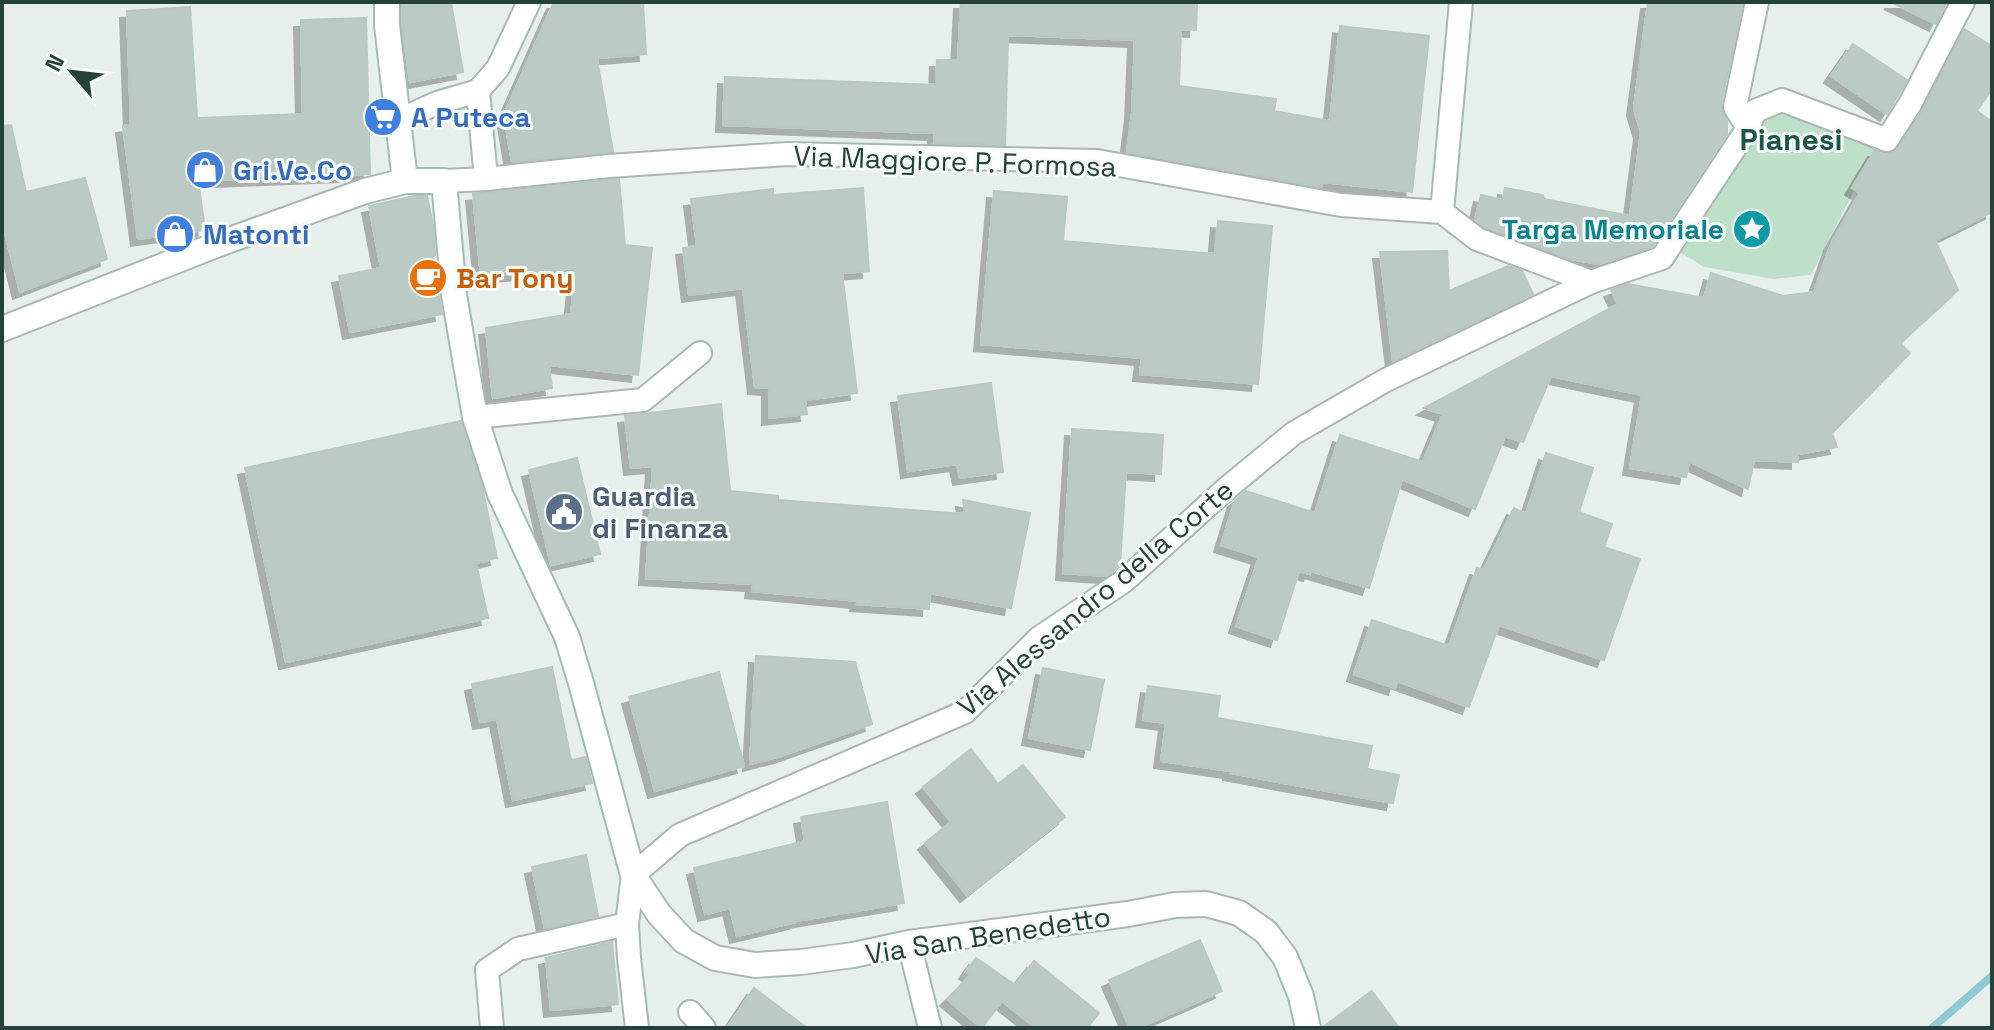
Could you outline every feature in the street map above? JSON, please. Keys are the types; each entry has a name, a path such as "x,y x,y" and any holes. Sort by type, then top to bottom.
{"street":[{"path":"387,2 405,181"},
{"path":"397,121 437,103 478,91 498,68 529,2"},
{"path":"1461,2 1442,212 1477,239 1591,282"},
{"path":"1748,128 1735,107 1757,2"},
{"name":"Via Alessandro della Corte","path":"633,875 680,835 965,712 1039,638 1124,581 1226,489 1294,433 1386,380 1591,282 1662,258 1748,128 1755,111 1782,100 1887,140 1910,104 1963,2"},
{"path":"478,91 486,179"},
{"name":"Via Maggiore P. Formosa","path":"444,181 787,154 1097,161 1341,205 1442,212"},
{"path":"2,329 216,245 365,191 405,181 444,181"},
{"name":"Via San Benedetto","path":"444,181 454,295 475,417 500,494 567,637 633,875 659,914 684,941 715,958 755,965 801,962 909,943 1175,905 1206,904 1239,913 1266,932 1285,957 1301,996 1308,1028"},
{"path":"475,417 643,400 700,353"},
{"path":"633,875 627,924 637,1028"},
{"path":"492,1028 487,970 518,949 627,924"},
{"path":"909,943 930,1028"}],"green space":[{"path":"1782,103 1881,138 1811,275 1774,279 1704,267 1678,251 1755,111"}],"building":[{"path":"402,2 451,2 463,72 410,82"},
{"path":"554,2 643,2 646,54 597,58 613,152 512,162 504,115"},
{"path":"961,2 1197,2 1196,30 1181,29 1179,86 1276,99 1274,111 1330,121 1340,26 1429,36 1412,192 1323,182 1321,187 1127,152 1135,40 1008,35 1005,145 934,143 935,133 723,125 725,77 936,85 937,60 958,60"},
{"path":"1648,2 1743,2 1721,104 1727,121 1727,134 1653,246 1600,264 1570,259 1484,227 1475,220 1481,195 1503,200 1505,188 1630,216 1641,132 1634,109"},
{"path":"1891,2 1947,2 1936,24"},
{"path":"190,7 197,118 303,114 301,20 366,18 370,174 198,181 205,230 138,239 123,126 131,125 127,11"},
{"path":"1964,29 1992,46 1992,89 1977,111 1992,122 1992,212 1935,240 1958,290 1900,343 1910,353 1832,433 1837,447 1798,454 1798,462 1754,460 1748,489 1689,461 1686,477 1630,468 1642,395 1551,376 1523,442 1505,436 1475,509 1402,479 1369,588 1311,571 1310,574 1299,571 1277,640 1236,626 1259,557 1221,545 1235,500 1246,491 1315,513 1340,435 1423,462 1443,414 1424,408 1618,304 1611,290 1628,284 1704,298 1711,273 1783,296 1814,292 1831,244 1860,193 1852,188 1875,150 1889,154 1899,148 1922,111"},
{"path":"1853,44 1907,80 1887,114 1831,76"},
{"path":"11,125 26,192 85,178 107,259 20,292 2,221 2,126"},
{"path":"619,179 625,245 652,248 638,375 549,365 552,388 493,398 486,328 571,314 576,268 481,277 473,194"},
{"path":"863,188 869,271 842,273 857,393 805,400 807,414 769,418 769,388 755,387 743,288 689,295 683,248 697,246 691,199 773,189 773,195"},
{"path":"994,191 1067,197 1063,241 1215,254 1218,221 1272,226 1258,384 1140,374 1142,358 981,344"},
{"path":"427,196 433,226 435,255 432,256 442,314 350,332 339,276 381,268 369,206"},
{"path":"1447,251 1449,291 1508,266 1522,271 1533,294 1393,361 1380,252"},
{"path":"991,383 1003,472 960,478 957,464 908,471 898,396"},
{"path":"721,404 730,491 778,496 778,500 965,514 963,500 1030,513 1011,608 930,593 929,609 857,604 858,601 752,591 753,584 646,578 653,466 631,468 625,416"},
{"path":"461,421 482,486 497,558 476,563 488,618 286,662 245,468"},
{"path":"1072,429 1163,435 1161,474 1126,472 1120,566 1106,576 1063,573"},
{"path":"1546,453 1593,468 1579,512 1612,524 1604,547 1640,559 1604,660 1499,625 1469,707 1397,681 1395,688 1354,674 1372,620 1449,646 1477,568 1484,570 1514,508 1526,514"},
{"name":"Guardia di Finanza","path":"577,458 600,554 551,565 529,470"},
{"path":"756,656 855,662 872,724 750,764"},
{"path":"552,667 571,760 586,757 592,783 513,800 497,719 480,722 472,684"},
{"path":"1043,668 1104,680 1090,750 1029,738"},
{"path":"719,672 744,766 655,791 629,697"},
{"path":"1148,686 1220,696 1217,718 1372,746 1367,769 1399,775 1393,803 1230,771 1161,761 1166,723 1143,720"},
{"path":"971,749 998,784 1023,765 1065,817 967,895 925,843 951,822 923,787"},
{"path":"887,802 904,903 796,921 737,936 730,908 705,914 694,868 805,841 801,817"},
{"path":"586,855 598,916 545,929 532,867"},
{"path":"1200,940 1222,991 1138,1028 1130,1028 1109,980"},
{"path":"612,942 618,1004 551,1010 546,958"},
{"path":"976,958 1015,985 1034,961 1099,1013 1087,1028 1036,1028 1002,1001 982,1028 947,999 971,975 966,972"},
{"path":"754,988 807,1028 727,1028"},
{"path":"1372,991 1399,1028 1323,1028 1323,1027"}],"waterway":[{"path":"1932,1028 1992,976"}],"place":[{"name":"A Puteca","path":"383,117"},
{"name":"Gri.Ve.Co","path":"205,170"},
{"name":"Targa Memoriale","path":"1752,229"},
{"name":"Matonti","path":"175,234"},
{"name":"Bar Tony","path":"428,278"},
{"name":"Guardia di Finanza","path":"564,512"}],"district":[{"name":"Pianesi","path":"1791,139"}]}
